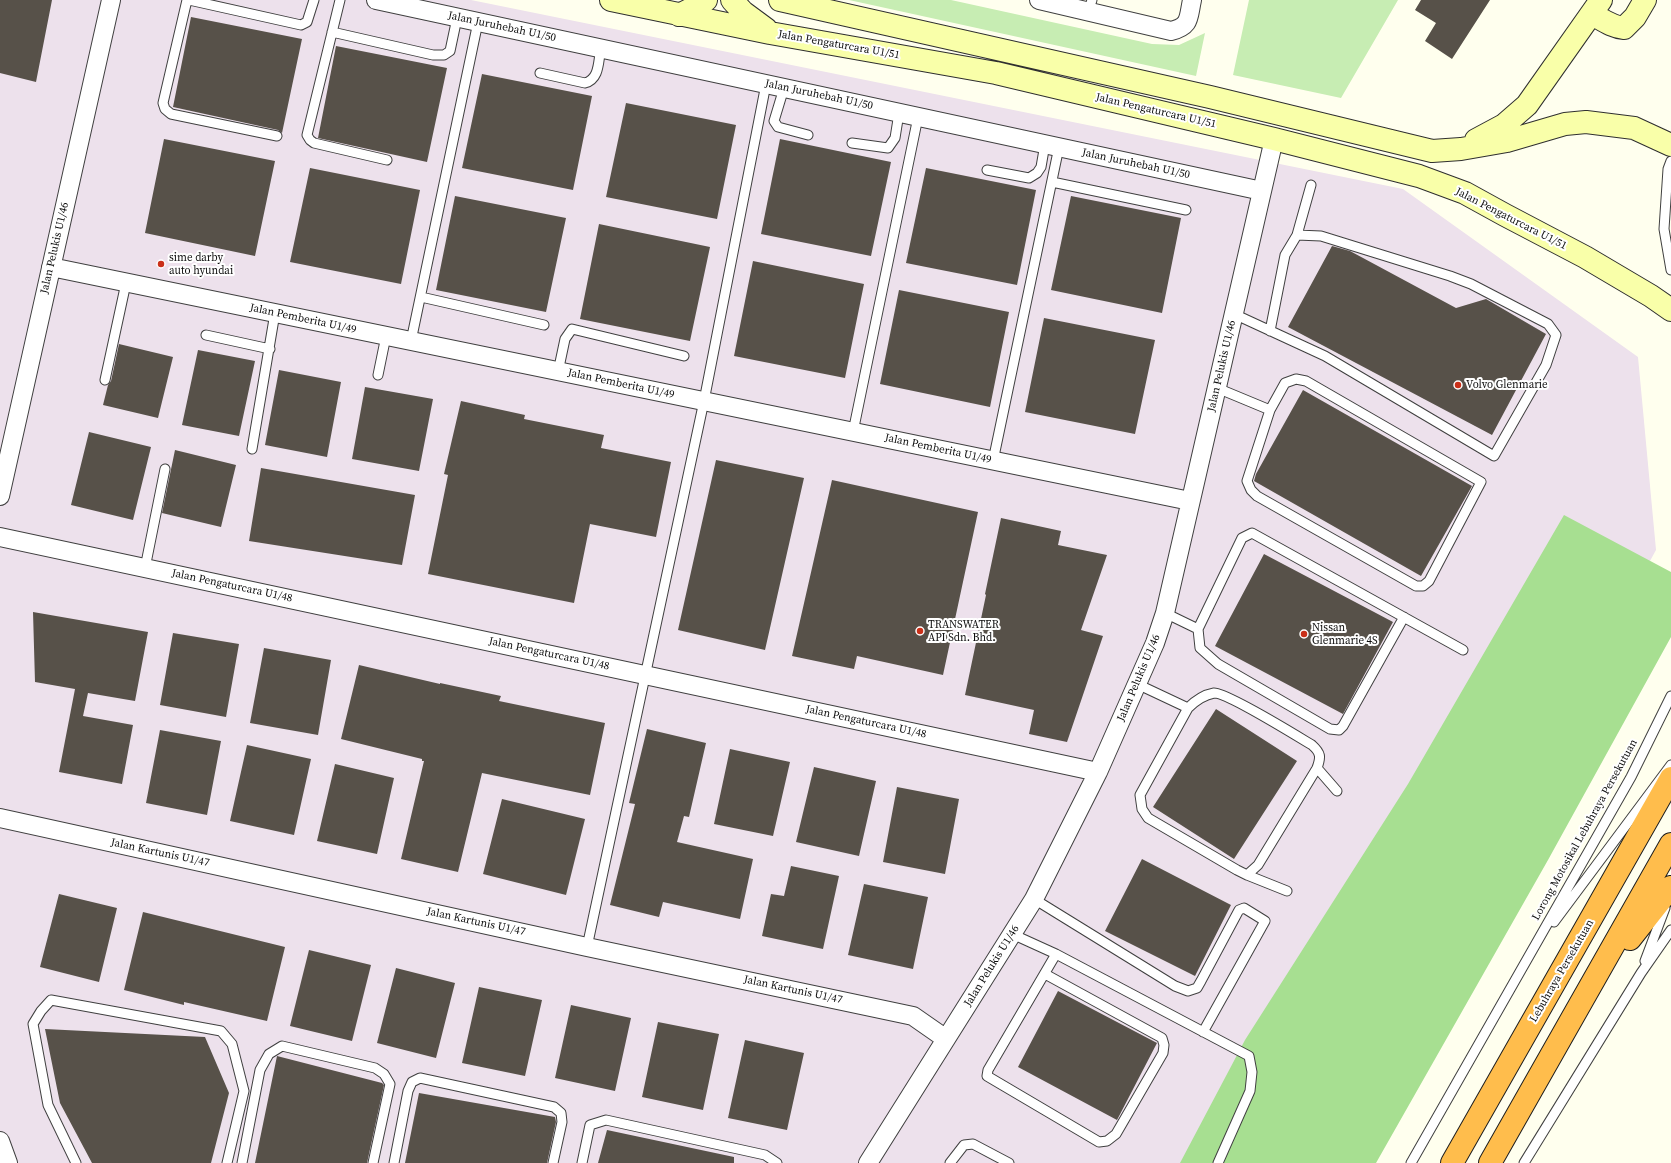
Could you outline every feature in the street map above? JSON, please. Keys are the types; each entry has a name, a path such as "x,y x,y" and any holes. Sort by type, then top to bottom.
{"highway":[{"name":"Lebuhraya Persekutuan","path":"1452,1163 1671,778"},
{"path":"1490,1163 1671,844"},
{"path":"1588,992 1671,887"}],"main road":[{"name":"Jalan Pengaturcara U1/51","path":"611,0 770,33 996,73 1419,176 1465,193 1585,257 1651,296 1671,310"},
{"path":"679,15 706,0"},
{"path":"732,0 742,12 770,33"},
{"path":"780,0 1202,96 1432,151 1461,149 1507,141 1565,124 1586,122 1634,128 1671,145"},
{"path":"1461,149 1504,125 1527,105 1597,7 1608,24 1624,28 1635,17 1645,0"}],"street":[{"name":"Jalan Pelukis U1/46","path":"0,496 111,0"},
{"name":"Jalan Juruhebah U1/50","path":"376,0 1262,191"},
{"path":"1039,0 1090,6 1171,31 1181,28 1188,21 1192,0"},
{"name":"Jalan Pelukis U1/46","path":"868,1163 1034,899 1098,772 1155,643 1165,613 1274,140"},
{"name":"Jalan Pemberita U1/49","path":"51,267 1190,501"},
{"name":"Jalan Pengaturcara U1/48","path":"0,537 1098,772"},
{"name":"Jalan Kartunis U1/47","path":"0,818 587,947 913,1016 946,1039"},
{"path":"0,1141 8,1163"}],"lane":[{"path":"277,136 172,114 165,109 163,103 188,0 302,25 307,22 314,0"},
{"path":"340,0 307,135 314,143 387,160"},
{"path":"332,32 433,55 444,55 450,51 457,18"},
{"path":"411,341 478,22"},
{"path":"540,73 585,83 590,81 596,73 600,48"},
{"path":"587,947 704,402 766,84"},
{"path":"784,88 774,121 778,127 808,135"},
{"path":"852,143 888,148 895,138 899,113"},
{"path":"853,432 918,117"},
{"path":"987,170 1029,178 1037,173 1052,146"},
{"path":"993,461 1052,182 1052,146"},
{"path":"1671,161 1668,169 1664,229 1671,270"},
{"path":"1052,182 1186,210"},
{"path":"1270,331 1285,255 1297,235 1311,185"},
{"path":"1234,314 1325,356 1494,456 1546,365 1556,335 1548,324 1457,278 1321,236 1297,235"},
{"path":"104,380 126,283"},
{"path":"421,297 544,324"},
{"path":"252,449 275,313"},
{"path":"558,372 565,339 572,329 684,356"},
{"path":"206,335 270,348"},
{"path":"378,375 386,336"},
{"path":"1296,378 1306,381 1481,482 1429,581 1423,586 1416,586 1257,496 1251,490 1247,481 1270,410 1286,383 1296,378"},
{"path":"1217,388 1270,410"},
{"path":"145,568 165,469"},
{"path":"1404,617 1343,726 1339,730 1330,729 1218,664 1200,648 1198,629 1242,538 1252,533 1404,617 1463,650"},
{"path":"1165,613 1198,629"},
{"path":"1137,684 1188,708"},
{"path":"1247,875 1258,865 1317,768 1321,756 1319,751 1312,745 1236,701 1216,693 1199,697 1188,708 1140,795 1142,809 1148,818 1236,870 1247,875 1286,890"},
{"name":"Lorong Motosikal Lebuhraya Persekutuan","path":"1411,1163 1631,777 1671,696"},
{"name":"Lorong Motosikal Lebuhraya Persekutuan","path":"1530,954 1671,765"},
{"path":"1317,768 1337,791"},
{"path":"1641,973 1671,892"},
{"path":"1034,899 1176,986 1188,991 1197,988 1239,910 1244,908 1265,921 1203,1032"},
{"path":"1524,1163 1641,973 1671,930"},
{"path":"1012,934 1056,954 1249,1056 1252,1072 1250,1091 1218,1163"},
{"path":"1046,974 1162,1038 1164,1045 1163,1053 1116,1134 1107,1141 1099,1142 987,1076 988,1070 1046,974 1056,954"},
{"path":"76,1163 48,1105 33,1024 40,1011 52,1000 221,1031 232,1044 244,1090 227,1163"},
{"path":"242,1163 260,1070 269,1054 282,1046 375,1068 384,1074 390,1084 373,1163"},
{"path":"394,1163 408,1091 412,1082 420,1078 554,1107 561,1113 562,1122 553,1163"},
{"path":"582,1163 590,1125 606,1120 765,1155 777,1163"},
{"path":"950,1163 964,1145 973,1144 1009,1163"}],"shaded area":[{"path":"0,0 471,0 1403,189 1638,357 1656,550 1320,1163 0,1163"}],"green space":[{"path":"849,0 951,0 1152,44 1179,45 1205,33 1196,76"},
{"path":"1249,0 1398,0 1341,98 1233,75"},
{"path":"1564,515 1671,572 1671,637 1548,860 1376,1163 1180,1163 1245,1040 1408,784"}],"building":[{"path":"0,0 52,0 36,82 0,73"},
{"path":"1421,0 1490,0 1452,59 1425,41 1436,23 1415,10"},
{"path":"191,17 302,39 282,133 278,130 173,107"},
{"path":"336,46 447,68 427,162 318,138"},
{"path":"482,74 592,96 573,190 462,168"},
{"path":"626,103 736,125 717,219 606,197"},
{"path":"164,139 275,161 255,256 145,233"},
{"path":"780,139 891,162 871,256 761,234"},
{"path":"310,168 420,190 401,284 290,262"},
{"path":"926,168 1036,190 1017,285 906,263"},
{"path":"455,196 566,218 546,312 436,290"},
{"path":"1071,196 1181,218 1162,313 1051,290"},
{"path":"599,224 710,247 690,341 580,319"},
{"name":"Volvo Glenmarie","path":"1332,246 1350,251 1456,308 1486,299 1546,334 1492,435 1288,327"},
{"path":"753,261 864,284 845,378 734,356"},
{"path":"899,290 1009,312 990,407 880,384"},
{"path":"1044,318 1155,340 1135,434 1025,412"},
{"path":"119,344 173,357 158,418 103,405 108,385 111,381"},
{"path":"198,350 255,361 239,436 182,425"},
{"path":"279,370 341,382 327,457 265,445"},
{"path":"365,387 433,399 419,471 352,459"},
{"path":"1303,390 1472,486 1421,576 1254,481 1256,474"},
{"path":"461,401 525,415 524,419 604,435 601,448 671,462 656,537 590,524 574,603 428,574 448,475 444,474"},
{"path":"89,432 151,447 133,520 71,505"},
{"path":"175,450 236,465 221,527 162,513"},
{"path":"716,460 804,478 765,650 678,630"},
{"path":"261,468 415,495 402,565 249,541"},
{"path":"832,480 978,512 943,675 857,656 854,669 792,656"},
{"path":"1001,518 1061,531 1058,545 1107,555 1081,630 1103,636 1067,742 1029,734 1034,710 965,695"},
{"name":"Nissan Glenmarie 4S","path":"1264,554 1393,622 1343,714 1215,646"},
{"path":"33,612 148,632 135,701 88,693 83,716 133,725 122,784 59,772 75,689 35,682"},
{"path":"173,633 239,644 226,717 160,705"},
{"path":"264,648 331,660 318,735 250,723"},
{"path":"359,665 440,684 501,696 499,701 605,723 590,795 482,773 458,872 401,859 424,761 422,761 422,759 341,739"},
{"path":"1216,709 1297,761 1234,859 1153,807"},
{"path":"647,729 706,743 689,817 684,816 677,842 753,859 740,919 663,902 659,917 610,905 635,804 629,803"},
{"path":"160,730 221,741 207,815 146,803"},
{"path":"247,745 311,759 294,835 230,821"},
{"path":"730,749 790,762 773,836 714,824"},
{"path":"335,764 394,778 377,854 317,841"},
{"path":"814,767 876,781 859,856 796,842"},
{"path":"897,787 959,799 945,874 883,862"},
{"path":"502,799 585,819 566,895 483,874"},
{"path":"1142,859 1231,905 1195,976 1105,931"},
{"path":"791,866 839,876 823,949 762,936 771,894 784,896"},
{"path":"864,884 928,897 913,969 848,955"},
{"path":"59,894 117,908 99,982 40,967"},
{"path":"143,912 285,947 267,1021 184,1002 184,1005 124,990"},
{"path":"309,950 371,965 352,1041 290,1026"},
{"path":"396,968 455,983 436,1058 377,1043"},
{"path":"479,987 542,1000 525,1076 462,1063"},
{"path":"1058,991 1157,1043 1117,1120 1018,1067"},
{"path":"571,1005 631,1018 615,1091 555,1078"},
{"path":"658,1022 719,1034 703,1110 642,1097"},
{"path":"45,1029 205,1037 229,1093 211,1163 92,1163 60,1103"},
{"path":"745,1040 804,1053 787,1130 728,1118"},
{"path":"277,1056 382,1083 384,1085 367,1163 255,1163"},
{"path":"419,1093 555,1117 556,1122 547,1163 405,1163"},
{"path":"607,1130 734,1157 734,1163 598,1163"}],"place":[{"name":"sime darby auto hyundai","path":"161,264"},
{"name":"Volvo Glenmarie","path":"1458,385"},
{"name":"TRANSWATER API Sdn. Bhd.","path":"920,631"},
{"name":"Nissan Glenmarie 4S","path":"1304,634"}]}
